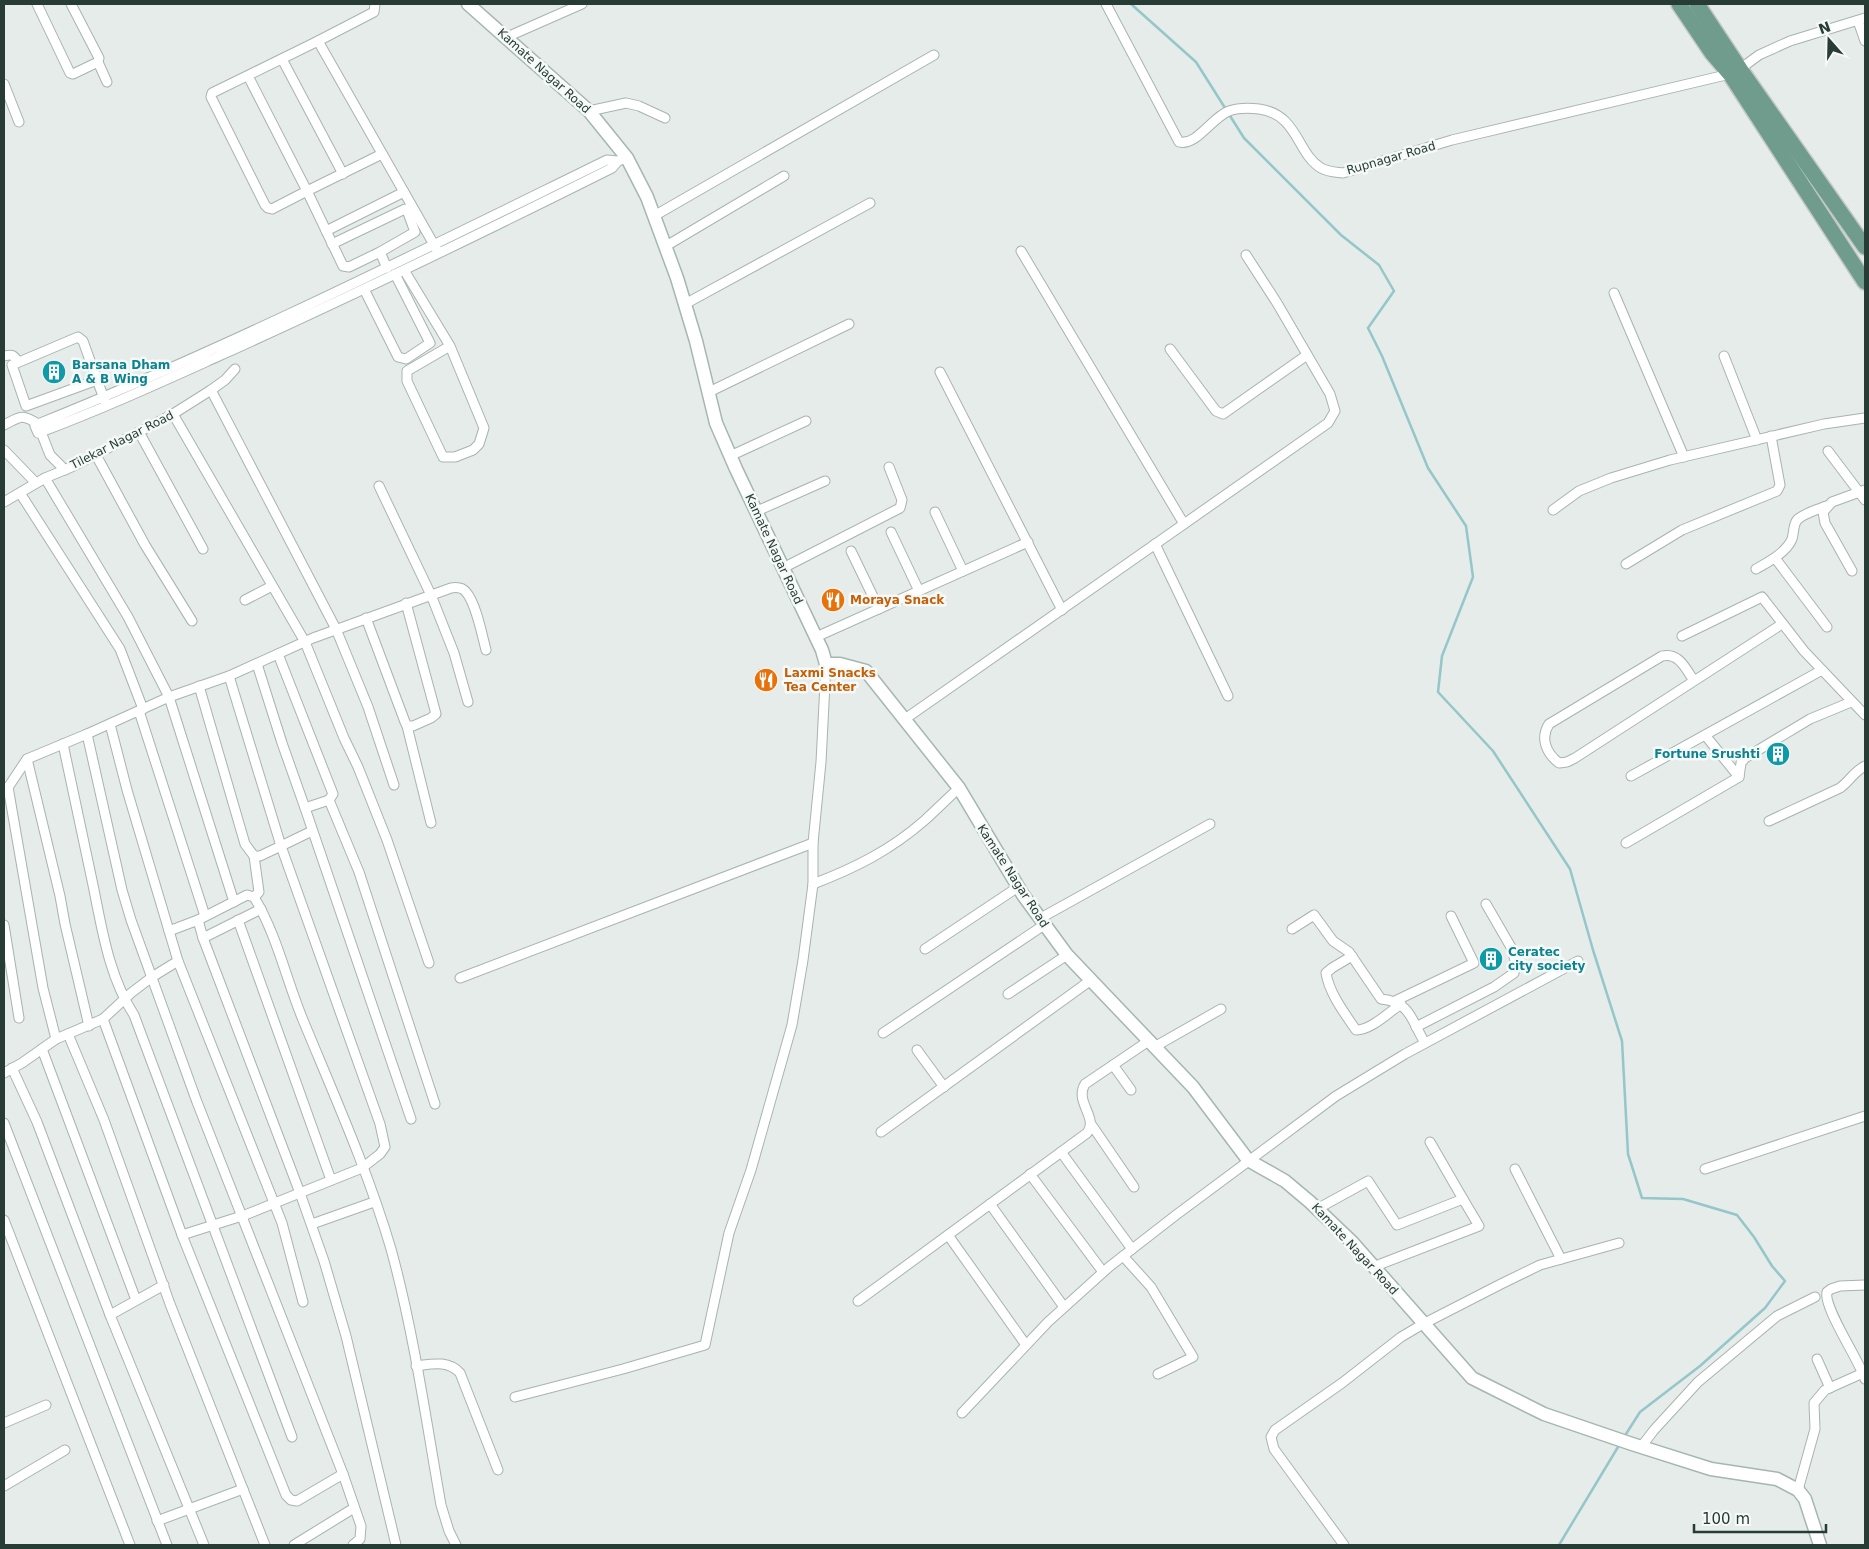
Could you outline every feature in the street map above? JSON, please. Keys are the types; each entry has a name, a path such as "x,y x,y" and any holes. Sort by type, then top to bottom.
{"main road":[{"path":"1679,4 1712,53 1735,72 1865,247"},
{"path":"1697,4 1735,72 1865,282"}],"street":[{"path":"37,4 70,73 73,74 98,62"},
{"path":"71,4 99,58 98,62 107,82"},
{"path":"376,4 374,12 212,93 211,97 268,208 272,209 382,154"},
{"name":"Kamate Nagar Road","path":"468,4 589,111 647,196 685,304 716,423 822,650 826,664 840,664 866,671 959,788 1041,922 1067,955 1193,1086 1248,1160 1285,1181 1352,1242 1472,1378 1544,1414 1711,1469 1777,1480 1798,1490"},
{"path":"507,37 582,4"},
{"name":"Rupnagar Road","path":"1106,4 1179,142 1186,143 1192,141 1215,119 1226,113 1246,108 1261,109 1280,117 1293,130 1312,161 1331,172 1343,172 1452,140 1735,72"},
{"path":"1735,72 1759,55 1790,42 1862,19 1865,41"},
{"path":"318,41 439,254"},
{"path":"654,216 934,55"},
{"path":"282,59 343,174"},
{"path":"248,76 307,192 332,244 343,266 346,267 380,252 415,232 407,210 332,244"},
{"path":"4,84 19,122"},
{"path":"589,111 626,103 639,106 665,118"},
{"path":"105,402 434,245 612,168 623,160"},
{"path":"666,246 784,176"},
{"path":"326,231 404,192"},
{"path":"685,304 870,202"},
{"path":"40,428 105,402 364,289 439,254 523,207"},
{"path":"1021,251 1184,524"},
{"path":"380,252 387,268"},
{"path":"905,719 1332,419 1335,411 1334,403 1277,304 1246,255"},
{"path":"364,289 398,357 406,359 430,343 400,272"},
{"path":"400,272 450,346 484,428 479,444 473,450 455,457 443,457 406,381 406,377 407,371 450,346"},
{"path":"1614,293 1684,457"},
{"path":"709,392 849,324"},
{"path":"97,380 26,406 12,365 78,337 83,341 105,402"},
{"path":"1170,349 1216,411 1223,414 1307,355"},
{"path":"4,356 10,354 18,362"},
{"path":"1724,356 1756,440"},
{"name":"Tilekar Nagar Road","path":"4,502 45,478 96,455 173,414 225,380 234,369"},
{"path":"940,372 1062,610"},
{"path":"211,390 336,629 368,708 394,785"},
{"path":"173,414 304,642 383,830 429,963"},
{"path":"4,425 22,416 26,416 40,428 50,455 65,470"},
{"path":"1553,510 1579,491 1611,478 1684,457 1771,436 1824,424 1865,418"},
{"path":"730,456 806,421"},
{"path":"139,432 204,549"},
{"path":"1626,564 1682,530 1777,491 1780,485 1771,436"},
{"path":"4,450 36,483"},
{"path":"1756,569 1775,558 1792,538 1797,520 1832,502 1863,494 1828,451"},
{"path":"96,455 145,545 192,621"},
{"path":"783,568 900,508 902,500 889,467"},
{"path":"45,478 128,617 169,697 234,902"},
{"path":"757,511 825,481"},
{"path":"379,486 431,595 454,653 468,702"},
{"path":"20,493 120,649 141,710 201,918 203,938 312,1224 346,1336 396,1545"},
{"path":"1826,506 1822,512 1825,523 1852,571"},
{"path":"935,512 963,571"},
{"path":"891,532 919,591"},
{"path":"816,637 1028,542"},
{"path":"1155,544 1228,696"},
{"path":"852,551 879,609"},
{"path":"1775,558 1827,627"},
{"path":"244,600 272,586"},
{"path":"56,1038 43,988 6,791 27,759 169,697 229,676 336,629 406,603 458,587 466,591 472,602 486,650"},
{"path":"1682,636 1762,597 1782,624 1822,670 1865,715"},
{"path":"406,603 436,714 413,726 407,726"},
{"path":"366,618 407,726 432,823"},
{"path":"1694,681 1678,659 1668,654 1662,656 1549,724 1545,730 1544,740 1547,751 1559,763 1576,758 1782,624"},
{"path":"278,654 333,794 329,800 305,808"},
{"path":"257,664 282,743 411,1120"},
{"path":"515,1397 705,1345 729,1233 751,1170 792,1024 813,884 813,843 826,664"},
{"path":"1631,776 1822,670"},
{"path":"182,1235 241,1216 362,1168 380,1154 385,1147 281,846 229,676"},
{"path":"199,686 245,844 254,856 259,892 254,897"},
{"path":"1739,777 1741,763 1745,758 1810,719 1851,702"},
{"path":"110,724 178,961 282,1223 303,1302"},
{"path":"86,734 122,890 131,920 197,1102 344,1474 361,1533 360,1539 353,1545"},
{"path":"1705,735 1739,777"},
{"path":"62,744 116,984 134,1015 292,1436"},
{"path":"27,759 89,1026"},
{"path":"1770,822 1840,788 1856,771 1865,766"},
{"path":"1626,843 1739,777"},
{"path":"813,884 850,870 872,858 925,820 959,788"},
{"path":"329,800 359,872 435,1104"},
{"path":"883,1034 1041,922 1210,824"},
{"path":"254,856 260,856 312,831"},
{"path":"460,978 813,843"},
{"path":"925,949 1018,887"},
{"path":"169,931 201,918 247,895 254,897 269,925 300,1011 362,1168 390,1249 416,1366 441,1505 449,1531 456,1545"},
{"path":"1416,1027 1494,987 1514,973 1516,964 1512,949 1486,904"},
{"path":"203,938 261,909"},
{"path":"1292,929 1314,915 1333,941 1349,952 1381,999 1398,1002 1405,1007 1425,1043"},
{"path":"1352,956 1326,973 1327,980 1334,994 1356,1030 1362,1030 1398,1002 1474,963 1451,916"},
{"path":"238,920 332,1180"},
{"path":"4,925 19,1018"},
{"path":"1008,994 1067,955"},
{"path":"4,1073 56,1038 103,1019 152,977 178,961"},
{"path":"962,1413 1064,1307 1103,1272 1248,1160 1336,1096 1425,1043 1578,961"},
{"path":"881,1132 1091,980"},
{"path":"1134,1187 1091,1124 1081,1095 1083,1088 1085,1084 1113,1065 1221,1009"},
{"path":"103,1019 182,1235 286,1495 291,1500 296,1501 344,1474"},
{"path":"68,1034 104,1120 164,1285 266,1545"},
{"path":"42,1049 136,1300"},
{"path":"917,1050 944,1087"},
{"path":"1113,1065 1131,1090"},
{"path":"12,1068 37,1122 110,1315 204,1545"},
{"path":"1705,1169 1865,1116"},
{"path":"4,1123 167,1545"},
{"path":"858,1300 1087,1133 1091,1124"},
{"path":"1373,1267 1479,1226 1430,1142"},
{"path":"1061,1152 1132,1249"},
{"path":"1515,1169 1561,1259"},
{"path":"1030,1174 1103,1272"},
{"path":"1317,1209 1368,1181 1397,1225 1463,1199"},
{"path":"312,1224 374,1202"},
{"path":"990,1204 1064,1307"},
{"path":"4,1220 130,1545"},
{"path":"948,1235 1026,1345"},
{"path":"1344,1545 1274,1449 1271,1437 1274,1430 1342,1383 1401,1337 1423,1324 1540,1265 1619,1243"},
{"path":"1123,1256 1151,1287 1193,1357 1158,1374"},
{"path":"110,1315 164,1285"},
{"path":"1820,1545 1805,1499 1798,1490 1815,1429 1814,1403 1821,1393 1830,1388 1864,1376 1836,1321 1826,1296 1827,1292 1835,1287 1865,1285"},
{"path":"1641,1447 1698,1382 1777,1316 1815,1297"},
{"path":"1817,1359 1830,1388"},
{"path":"416,1366 438,1363 453,1365 460,1373 498,1470"},
{"path":"4,1423 46,1405"},
{"path":"4,1486 65,1450"},
{"path":"157,1520 243,1489"},
{"path":"294,1545 354,1508"}],"waterway":[{"path":"1131,4 1196,62 1244,138 1341,235 1379,265 1394,291 1368,328 1382,356 1428,468 1466,526 1473,577 1442,656 1438,692 1493,751 1570,869 1622,1041 1628,1154 1642,1198 1683,1199 1737,1215 1754,1237 1772,1266 1785,1281 1765,1308 1700,1366 1640,1412 1626,1434"},
{"path":"1559,1545 1618,1447"}],"place":[{"name":"Barsana Dham A & B Wing","path":"54,372"},
{"name":"Moraya Snack","path":"833,600"},
{"name":"Laxmi Snacks Tea Center","path":"766,680"},
{"name":"Fortune Srushti","path":"1778,754"},
{"name":"Ceratec city society","path":"1491,959"}]}
